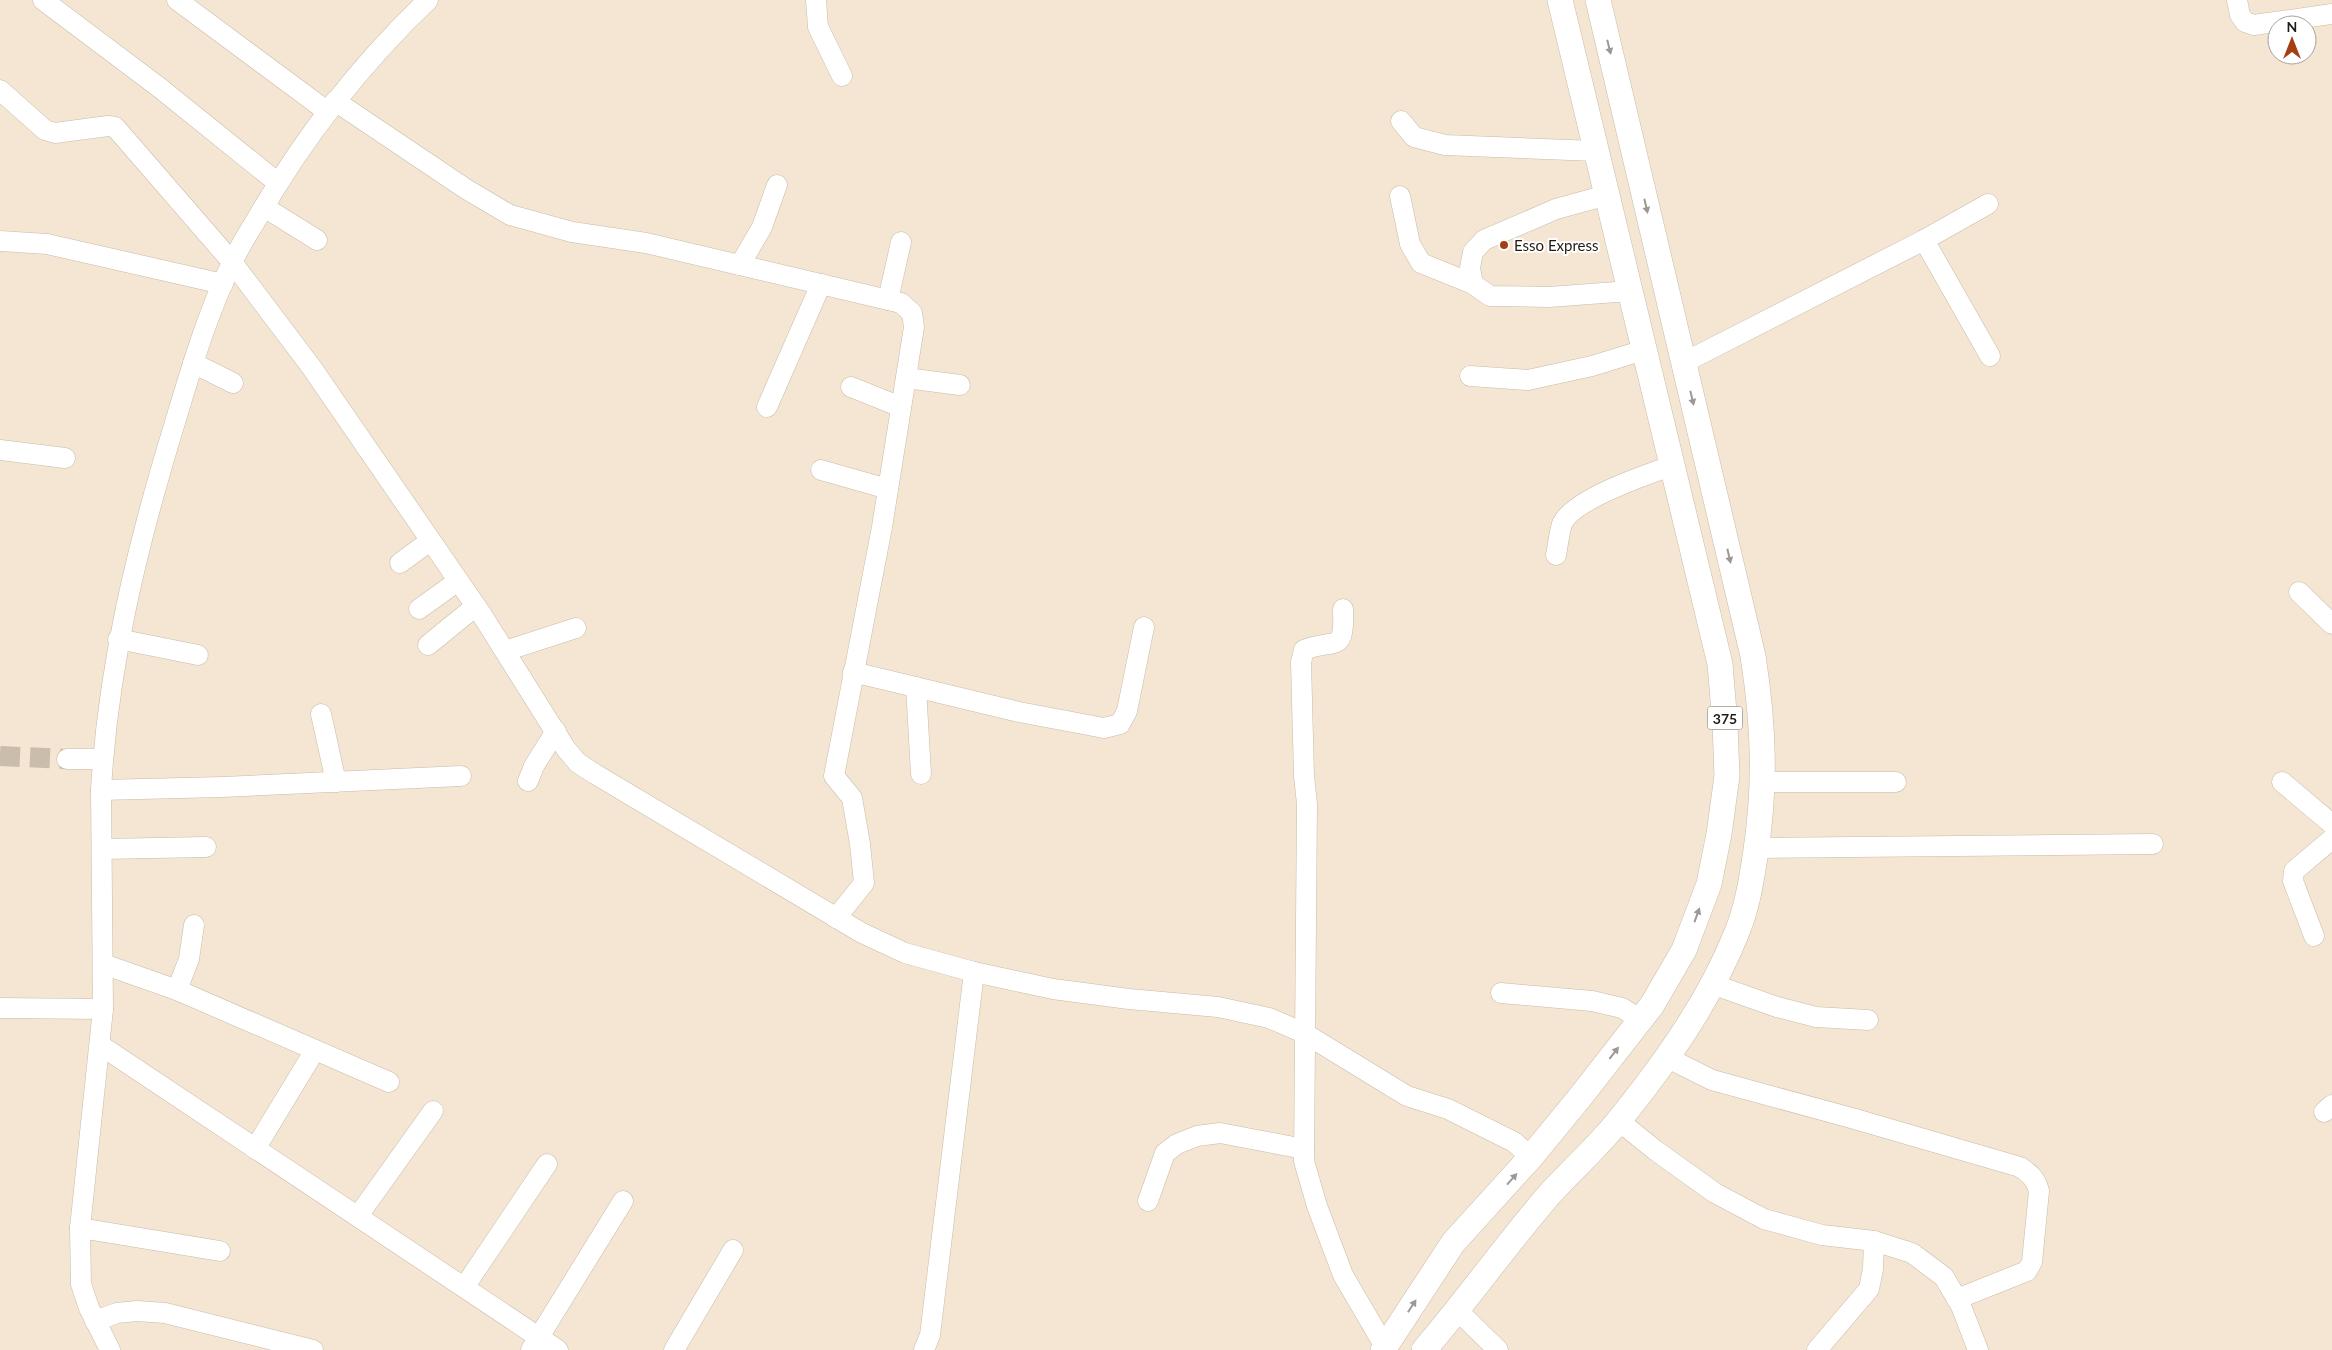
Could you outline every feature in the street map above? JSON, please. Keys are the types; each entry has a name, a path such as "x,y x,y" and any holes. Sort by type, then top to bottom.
{"main road":[{"name":"375","path":"1384,1349 1453,1244 1531,1157 1652,1005 1684,950 1709,884 1719,834 1727,776 1720,664 1560,0"},
{"name":"375","path":"1424,1350 1525,1222 1563,1178 1619,1121 1676,1044 1712,984 1738,930 1749,893 1756,848 1762,782 1762,710 1754,656 1598,0"}],"street":[{"path":"43,0 160,88 278,183"},
{"path":"177,0 332,106 510,215 572,232 646,243 901,303 912,313 914,327 888,489 834,776 852,798 864,883 836,918"},
{"path":"110,1350 95,1321 82,1284 80,1228 100,1045 102,1009 104,964 102,760 118,639 158,477 193,363 232,262 278,183 332,106 381,48 428,0"},
{"path":"816,0 818,27 842,76"},
{"path":"2237,0 2240,15 2244,22 2254,25 2332,14"},
{"path":"0,90 45,130 55,133 108,126 115,127 232,262 312,368 476,606 556,732 578,762 594,774 836,918 904,953 974,972 1053,989 1129,999 1218,1007 1269,1018 1304,1033 1407,1096 1448,1109 1514,1142 1531,1157"},
{"path":"1401,121 1414,137 1445,145 1596,151"},
{"path":"740,265 762,227 777,185"},
{"path":"1400,196 1410,244 1421,263 1474,284 1490,296 1549,297 1630,291"},
{"path":"1474,284 1470,268 1474,252 1484,240 1556,209 1607,196"},
{"path":"1683,363 1924,240 1988,204"},
{"path":"264,207 318,240"},
{"path":"1924,240 1990,356"},
{"path":"0,241 47,244 223,284"},
{"path":"888,300 901,242"},
{"path":"767,407 821,284"},
{"path":"1470,376 1528,380 1592,366 1644,350"},
{"path":"193,363 233,383"},
{"path":"906,378 960,385"},
{"path":"851,387 901,407"},
{"path":"0,450 65,458"},
{"path":"1556,555 1563,523 1577,508 1621,483 1671,466"},
{"path":"821,470 888,489"},
{"path":"400,563 430,541"},
{"path":"419,609 458,581"},
{"path":"2299,592 2332,624"},
{"path":"428,645 476,606"},
{"path":"1343,610 1344,631 1341,639 1329,645 1313,646 1304,650 1301,662 1304,776 1307,804 1304,1161 1317,1206 1343,1275 1384,1349"},
{"path":"505,650 576,628"},
{"path":"853,672 1019,712 1104,728 1120,724 1128,711 1144,628"},
{"path":"118,639 198,655"},
{"path":"916,687 921,774"},
{"path":"321,714 336,782"},
{"path":"528,781 534,766 556,732"},
{"path":"67,759 102,760"},
{"path":"101,790 222,788 461,776"},
{"path":"1762,782 1896,782"},
{"path":"2282,782 2332,824"},
{"path":"2314,936 2293,880 2294,871 2332,838"},
{"path":"1756,848 2153,844"},
{"path":"102,849 206,847"},
{"path":"177,990 189,959 194,925"},
{"path":"104,964 177,990 389,1082"},
{"path":"924,1350 930,1335 974,972"},
{"path":"1712,984 1777,1007 1797,1012 1816,1016 1868,1020"},
{"path":"1500,993 1592,1001 1622,1008 1641,1020"},
{"path":"0,1008 102,1009"},
{"path":"100,1045 465,1286 535,1344 558,1350"},
{"path":"1666,1057 1712,1080 1856,1119 2020,1167 2031,1175 2039,1191 2032,1262 2027,1271 1957,1299"},
{"path":"255,1149 309,1060"},
{"path":"358,1216 433,1111"},
{"path":"1619,1121 1655,1150 1716,1193 1764,1219 1822,1235 1874,1241 1912,1254 1944,1277 1957,1299 1978,1350"},
{"path":"1148,1201 1165,1153 1177,1144 1197,1136 1220,1133 1304,1149"},
{"path":"465,1286 547,1164"},
{"path":"535,1344 623,1200"},
{"path":"80,1228 220,1251"},
{"path":"1817,1350 1869,1289 1873,1269 1874,1241"},
{"path":"674,1350 733,1250"},
{"path":"1456,1310 1498,1350"},
{"path":"95,1321 117,1313 137,1311 165,1313 313,1350"}],"tunnel":[{"path":"0,756 67,759"}],"place":[{"name":"Esso Express","path":"1504,245"}]}
